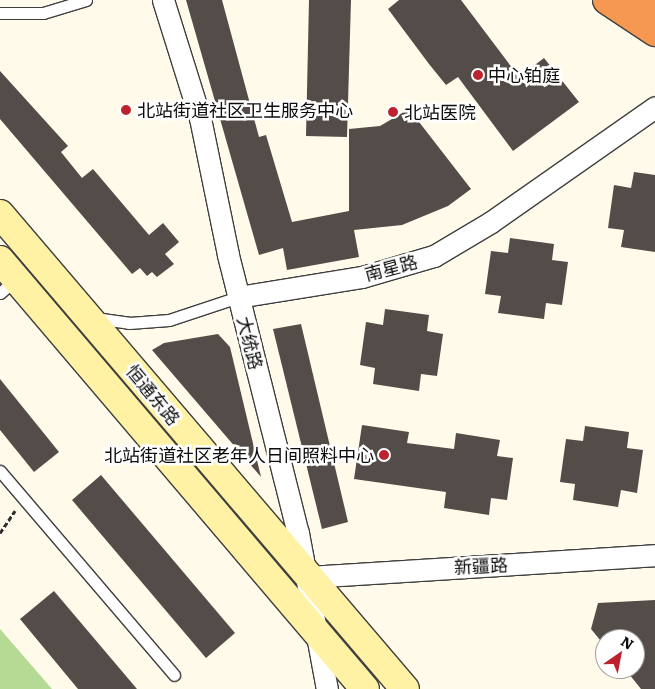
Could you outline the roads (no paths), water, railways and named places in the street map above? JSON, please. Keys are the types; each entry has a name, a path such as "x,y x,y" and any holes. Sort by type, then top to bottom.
{"highway":[{"path":"607,0 655,32"},
{"path":"645,0 655,9"}],"main road":[{"name":"恒通东路","path":"0,214 405,689"},
{"name":"恒通东路","path":"5,278 365,689"}],"street":[{"name":"大统路","path":"163,0 200,118 238,297 308,577 327,689"},
{"name":"南星路","path":"238,297 362,277 434,256 491,222 655,107"},
{"name":"新疆路","path":"308,577 655,555"}],"lane":[{"path":"0,13 43,13 86,0"},
{"name":"南星路","path":"86,316 128,323 169,320 238,297"},
{"path":"0,471 174,675"}],"place":[{"name":"中心铂庭","path":"478,75"},
{"name":"北站街道社区卫生服务中心","path":"126,110"},
{"name":"北站医院","path":"393,112"},
{"name":"北站街道社区老年人日间照料中心","path":"384,455"}]}
